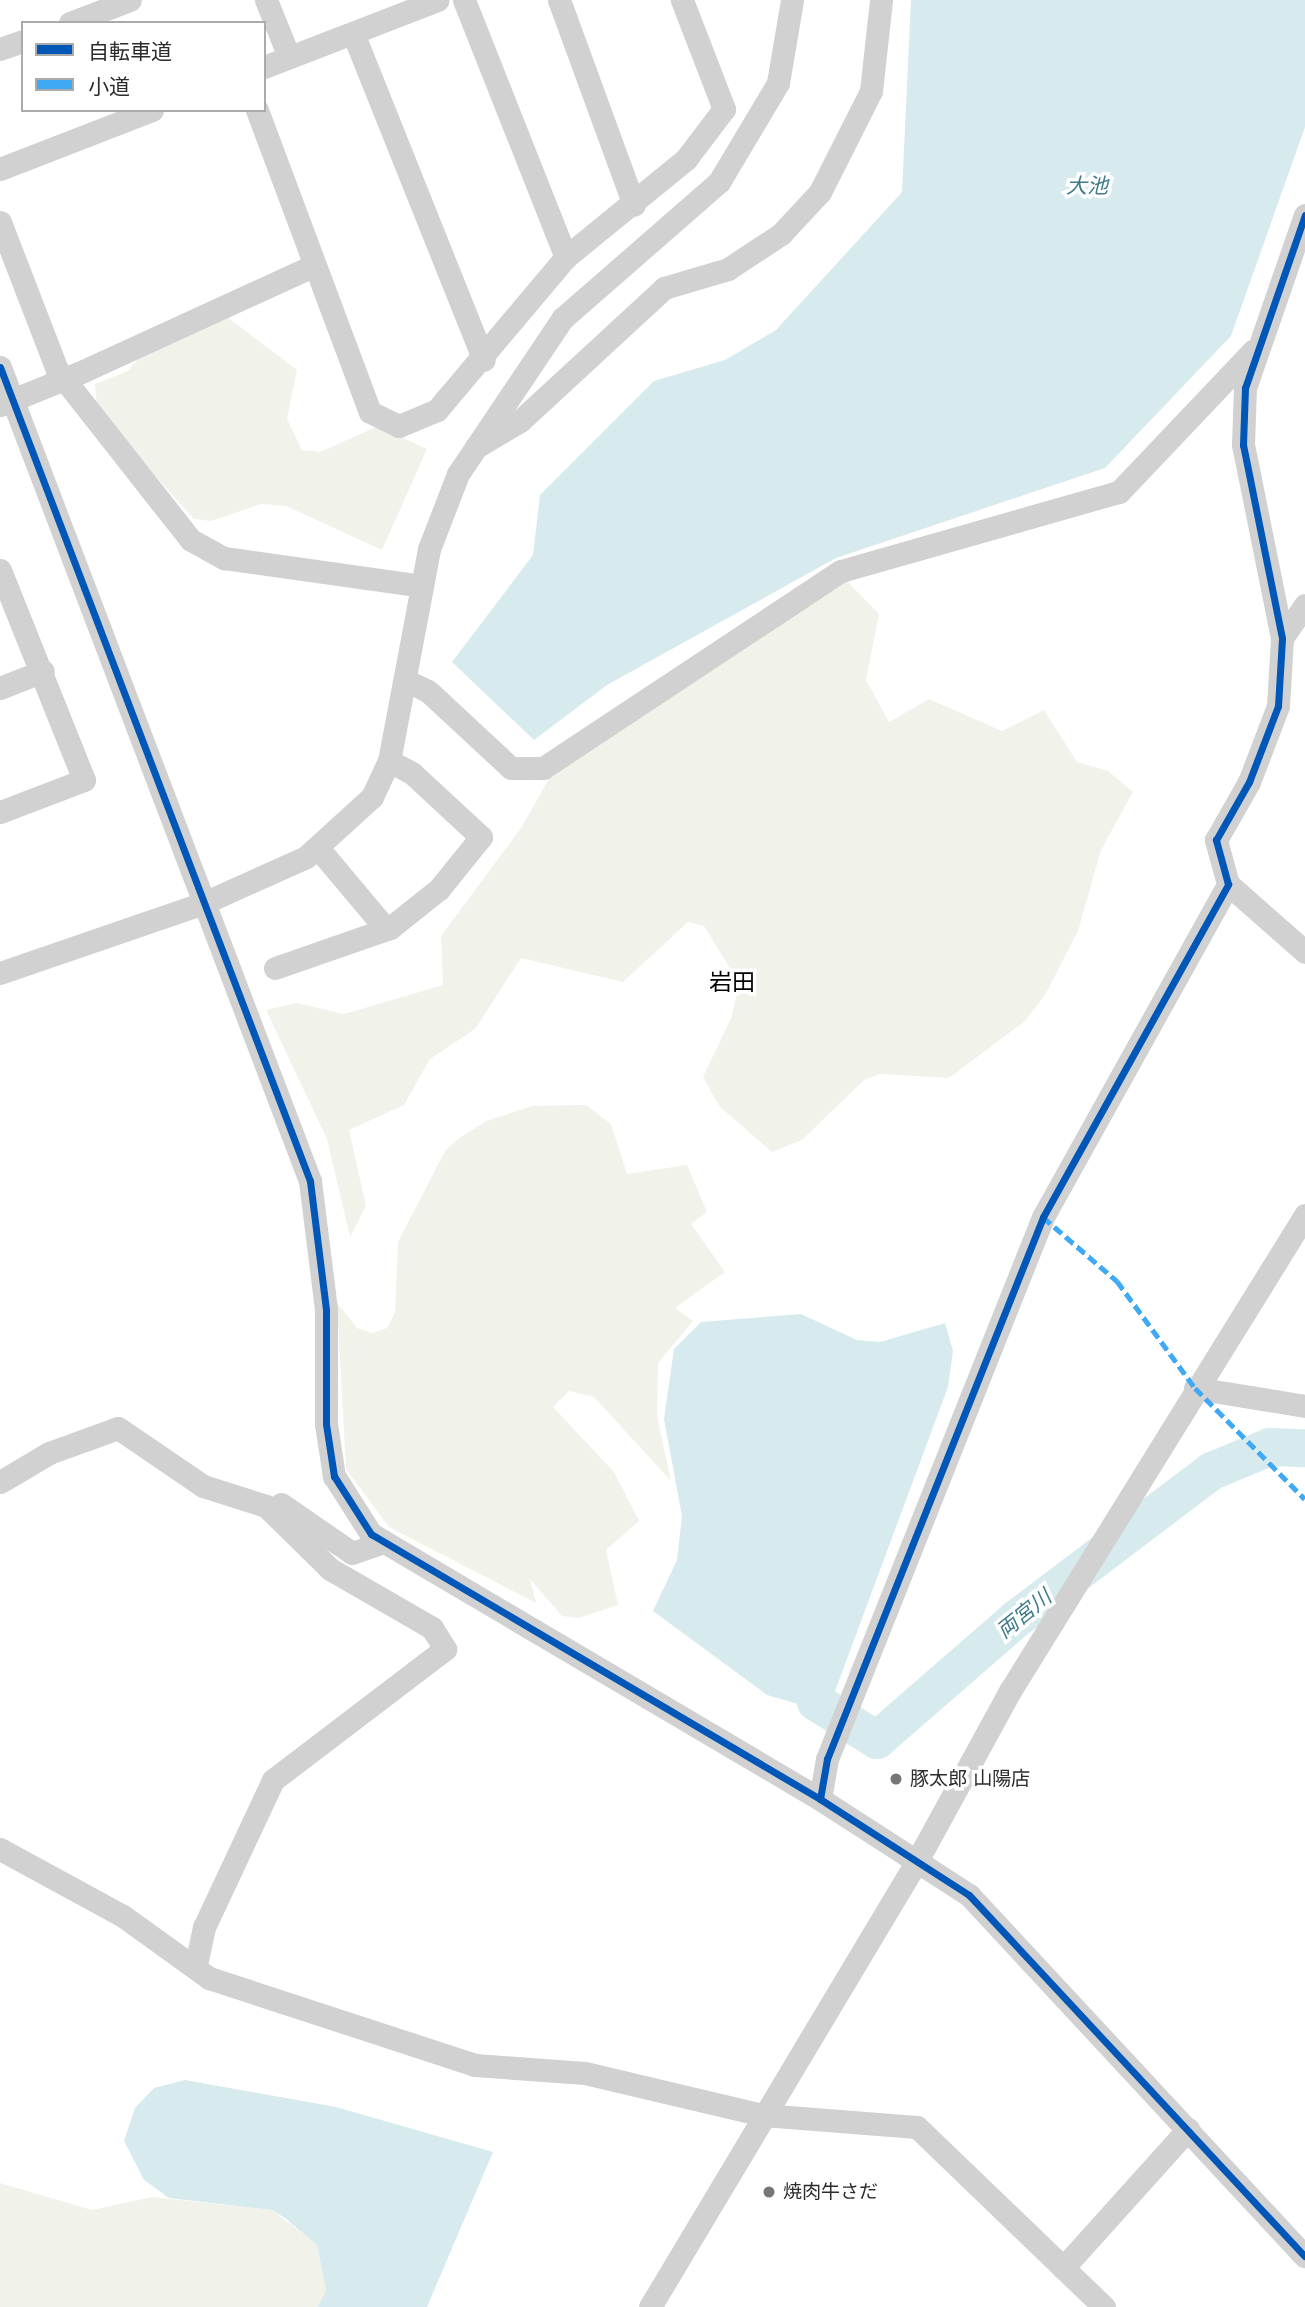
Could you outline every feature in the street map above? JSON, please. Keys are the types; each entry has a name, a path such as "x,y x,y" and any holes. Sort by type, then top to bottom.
{"street":[{"path":"75,21 130,0"},
{"path":"266,0 289,57"},
{"path":"266,66 439,0"},
{"path":"464,0 566,257"},
{"path":"559,0 634,205"},
{"path":"258,112 313,266 370,412 399,426 437,410 484,360 566,257 600,224 634,205 686,159 724,109 682,0"},
{"path":"0,973 206,902 318,848 372,797 389,761 429,549 473,448 563,318 719,182 778,83 792,0"},
{"path":"473,448 520,421 664,288 728,269 781,234 820,192 871,91 881,0"},
{"path":"353,33 484,360"},
{"path":"0,50 21,42"},
{"path":"0,169 147,112"},
{"path":"1305,215 1256,348 1245,388 1243,445 1282,638 1278,706 1249,782 1216,840 1227,884 1305,952"},
{"path":"0,222 57,370 191,540 224,558 422,586"},
{"path":"0,405 79,373 313,266"},
{"path":"405,680 428,691 511,768 543,768 841,571 1119,492 1256,348"},
{"path":"0,367 206,902 310,1181 326,1310 326,1424 334,1476 371,1534 820,1799 918,1859 969,1895 1305,2256"},
{"path":"0,570 43,671 84,779 0,812"},
{"path":"1282,638 1305,605"},
{"path":"0,688 43,671"},
{"path":"275,968 386,929 439,890 481,837 412,773 389,761"},
{"path":"318,848 386,929"},
{"path":"820,1799 827,1759 1043,1217 1227,884"},
{"path":"650,2307 918,1859 1010,1690 1195,1388 1305,1215"},
{"path":"1195,1388 1305,1406"},
{"path":"0,1482 49,1453 118,1428 203,1486 256,1501 330,1569 432,1628 445,1649 273,1780 204,1927 196,1965"},
{"path":"256,1501 272,1497 352,1553 384,1542"},
{"path":"0,1849 124,1916 196,1965 209,1978 475,2065 585,2073 763,2115 917,2127 1104,2307"},
{"path":"1063,2267 1188,2129"}],"shaded area":[{"path":"226,316 297,370 287,419 302,450 320,452 378,426 427,449 382,550 286,506 261,504 211,521 194,519 97,411 95,384 128,371 143,353"},
{"path":"846,580 879,614 866,680 889,722 929,699 1002,731 1044,710 1077,762 1108,771 1133,792 1101,850 1078,931 1045,995 1025,1021 949,1078 880,1074 864,1080 802,1140 772,1152 719,1106 703,1077 732,1016 739,983 704,926 688,922 623,982 521,958 475,1029 430,1059 404,1105 349,1130 366,1206 350,1237 327,1139 266,1010 297,1003 344,1014 443,985 441,936 521,828 554,770"},
{"path":"586,1105 611,1124 627,1174 687,1165 707,1212 691,1224 725,1272 675,1308 693,1321 658,1363 657,1416 671,1481 594,1397 569,1391 553,1407 614,1472 639,1521 606,1550 618,1605 579,1618 562,1616 530,1579 536,1603 389,1527 346,1469 337,1303 357,1328 372,1333 387,1328 395,1313 398,1242 445,1151 458,1139 486,1121 532,1106"},
{"path":"0,2183 92,2210 152,2197 272,2210 317,2244 326,2290 318,2307 0,2307"}],"water":[{"name":"大池","path":"911,0 1305,0 1305,127 1231,336 1105,468 836,558 607,685 534,740 452,662 533,555 540,495 654,381 725,360 776,330 902,192"},
{"path":"801,1314 857,1340 880,1342 945,1323 953,1351 948,1387 834,1694 808,1707 767,1695 653,1611 677,1560 682,1516 664,1419 674,1349 701,1322"},
{"path":"185,2080 336,2107 493,2152 427,2307 318,2307 326,2290 317,2245 285,2218 272,2210 169,2198 144,2180 124,2141 135,2108 154,2088"}],"waterway":[{"name":"両宮川","path":"805,1653 816,1702 877,1740 1016,1619 1212,1471 1270,1447 1305,1448"}],"marked path":[{"path":"1043,1217 1117,1281 1195,1388 1305,1499"}],"cycle path":[{"path":"820,1799 827,1759 1043,1217 1228,884 1216,840 1249,782 1278,706 1282,638 1243,445 1245,388 1305,215"},
{"path":"0,367 310,1181 326,1310 326,1424 334,1476 371,1534 820,1799 969,1895 1305,2256"}],"place":[{"name":"豚太郎 山陽店","path":"896,1779"},
{"name":"焼肉牛さだ","path":"769,2192"}],"district":[{"name":"岩田","path":"732,982"}]}
